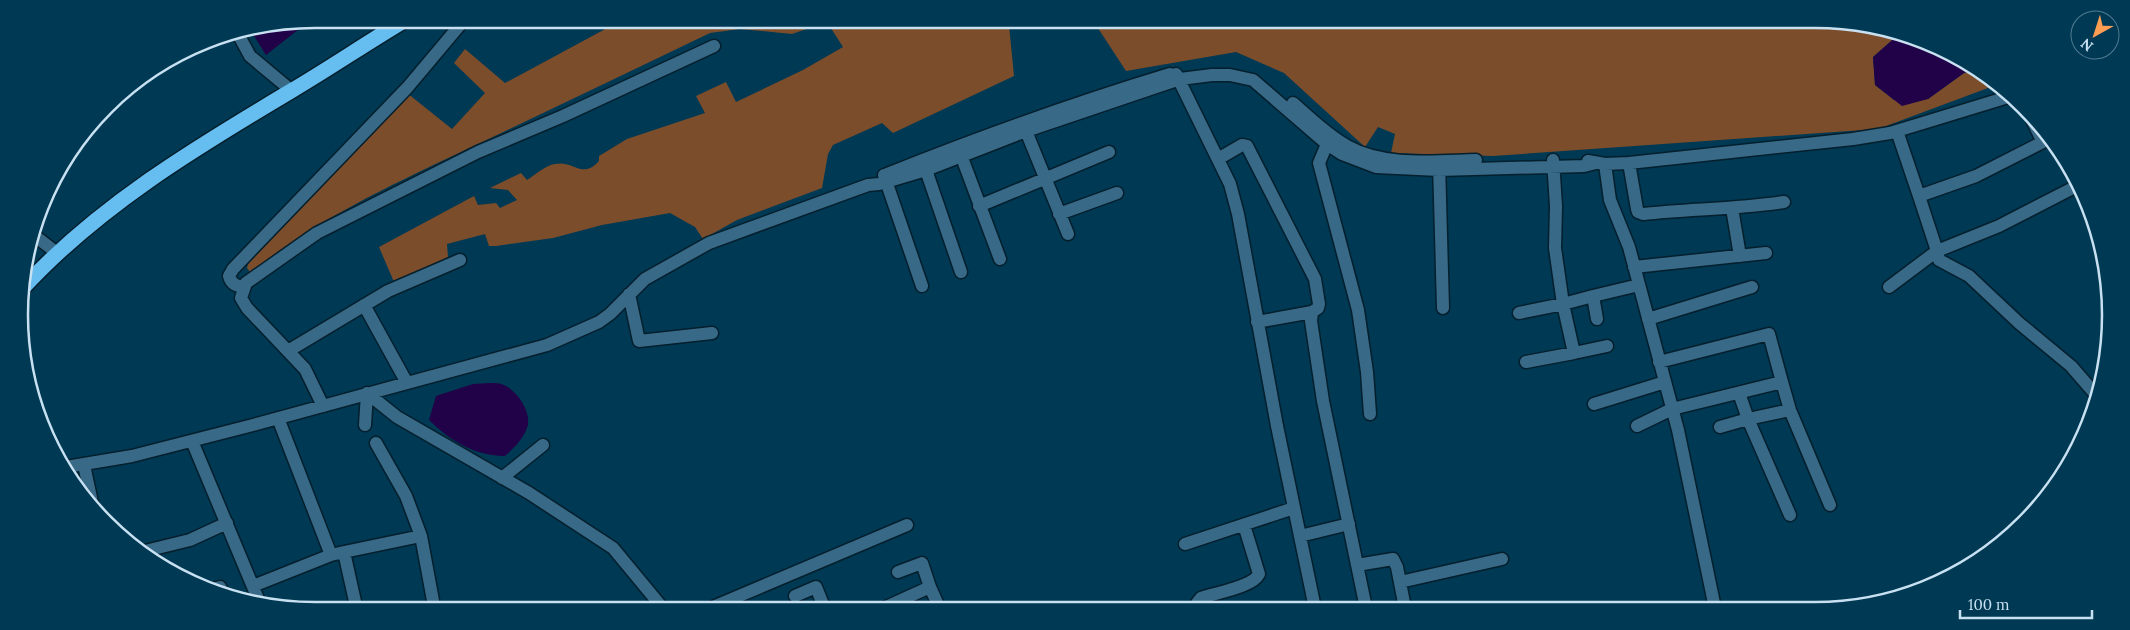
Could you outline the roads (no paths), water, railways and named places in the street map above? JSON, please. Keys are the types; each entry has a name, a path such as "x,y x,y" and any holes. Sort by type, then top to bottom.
{"highway":[{"path":"32,267 101,215 377,28"},
{"path":"288,87 391,28"},
{"path":"30,279 53,250"}],"street":[{"path":"244,287 236,286 230,281 229,276 233,269 407,88 457,28"},
{"path":"240,37 250,56 288,87"},
{"path":"324,406 305,369 247,308 241,298 246,283 317,233 478,152 563,116 714,46"},
{"path":"71,466 132,456 192,441 547,345 599,322 610,314 645,279 709,243 868,185 874,179 926,170 961,155 1204,67 1229,67 1251,72 1276,88 1329,139 1372,156 1439,165 1553,163 1582,159 1600,164 1629,163 1853,139 1897,131 2004,98"},
{"path":"1177,76 1230,184 1238,214 1257,322 1314,602"},
{"path":"885,178 987,134 1111,91 1177,76"},
{"path":"1026,131 1068,234"},
{"path":"1897,131 1939,260 1969,276 2019,323 2052,348 2092,391"},
{"path":"1919,196 1976,176 2043,142 2040,137"},
{"path":"1329,139 1319,163 1358,310 1367,372 1370,414"},
{"path":"1218,159 1242,145 1247,146 1315,279 1320,304 1318,308 1312,312 1257,322"},
{"path":"979,206 1108,152"},
{"path":"961,155 1000,259"},
{"path":"1553,163 1555,248 1563,304 1574,353"},
{"path":"1629,163 1638,212 1643,214 1707,208 1732,208 1784,202"},
{"path":"1600,164 1610,200 1629,247 1672,409 1713,602"},
{"path":"1439,165 1443,308"},
{"path":"926,170 961,272"},
{"path":"885,178 922,286"},
{"path":"1889,287 1937,251 1999,226 2071,189"},
{"path":"1059,214 1117,193"},
{"path":"1732,208 1740,256"},
{"path":"38,238 53,250"},
{"path":"1634,267 1766,253"},
{"path":"288,351 388,292 460,260"},
{"path":"1519,314 1639,285"},
{"path":"1648,319 1752,287"},
{"path":"629,294 639,342 712,333"},
{"path":"1592,296 1598,319"},
{"path":"364,305 407,382"},
{"path":"1312,312 1311,321 1323,401 1365,602"},
{"path":"1659,362 1769,334 1790,410 1830,505"},
{"path":"1526,362 1607,346"},
{"path":"1594,404 1665,382"},
{"path":"1637,426 1672,409 1782,382"},
{"path":"365,425 367,393"},
{"path":"367,393 397,418 529,493 613,548 658,602"},
{"path":"1739,393 1748,420 1790,515"},
{"path":"1720,427 1790,410"},
{"path":"278,418 337,554 355,602"},
{"path":"192,441 257,597"},
{"path":"376,443 406,496 421,536 433,602"},
{"path":"502,478 543,445"},
{"path":"84,465 90,494"},
{"path":"1185,544 1294,508"},
{"path":"149,550 190,540 226,523"},
{"path":"722,602 907,524"},
{"path":"1300,536 1349,524"},
{"path":"1197,602 1200,598 1249,583 1257,578 1259,574 1244,525"},
{"path":"253,586 337,554 421,536"},
{"path":"1357,565 1393,558 1404,602"},
{"path":"1400,582 1502,559"},
{"path":"898,572 922,563 937,602"},
{"path":"795,596 816,587 822,602"},
{"path":"897,602 930,587"}]}
